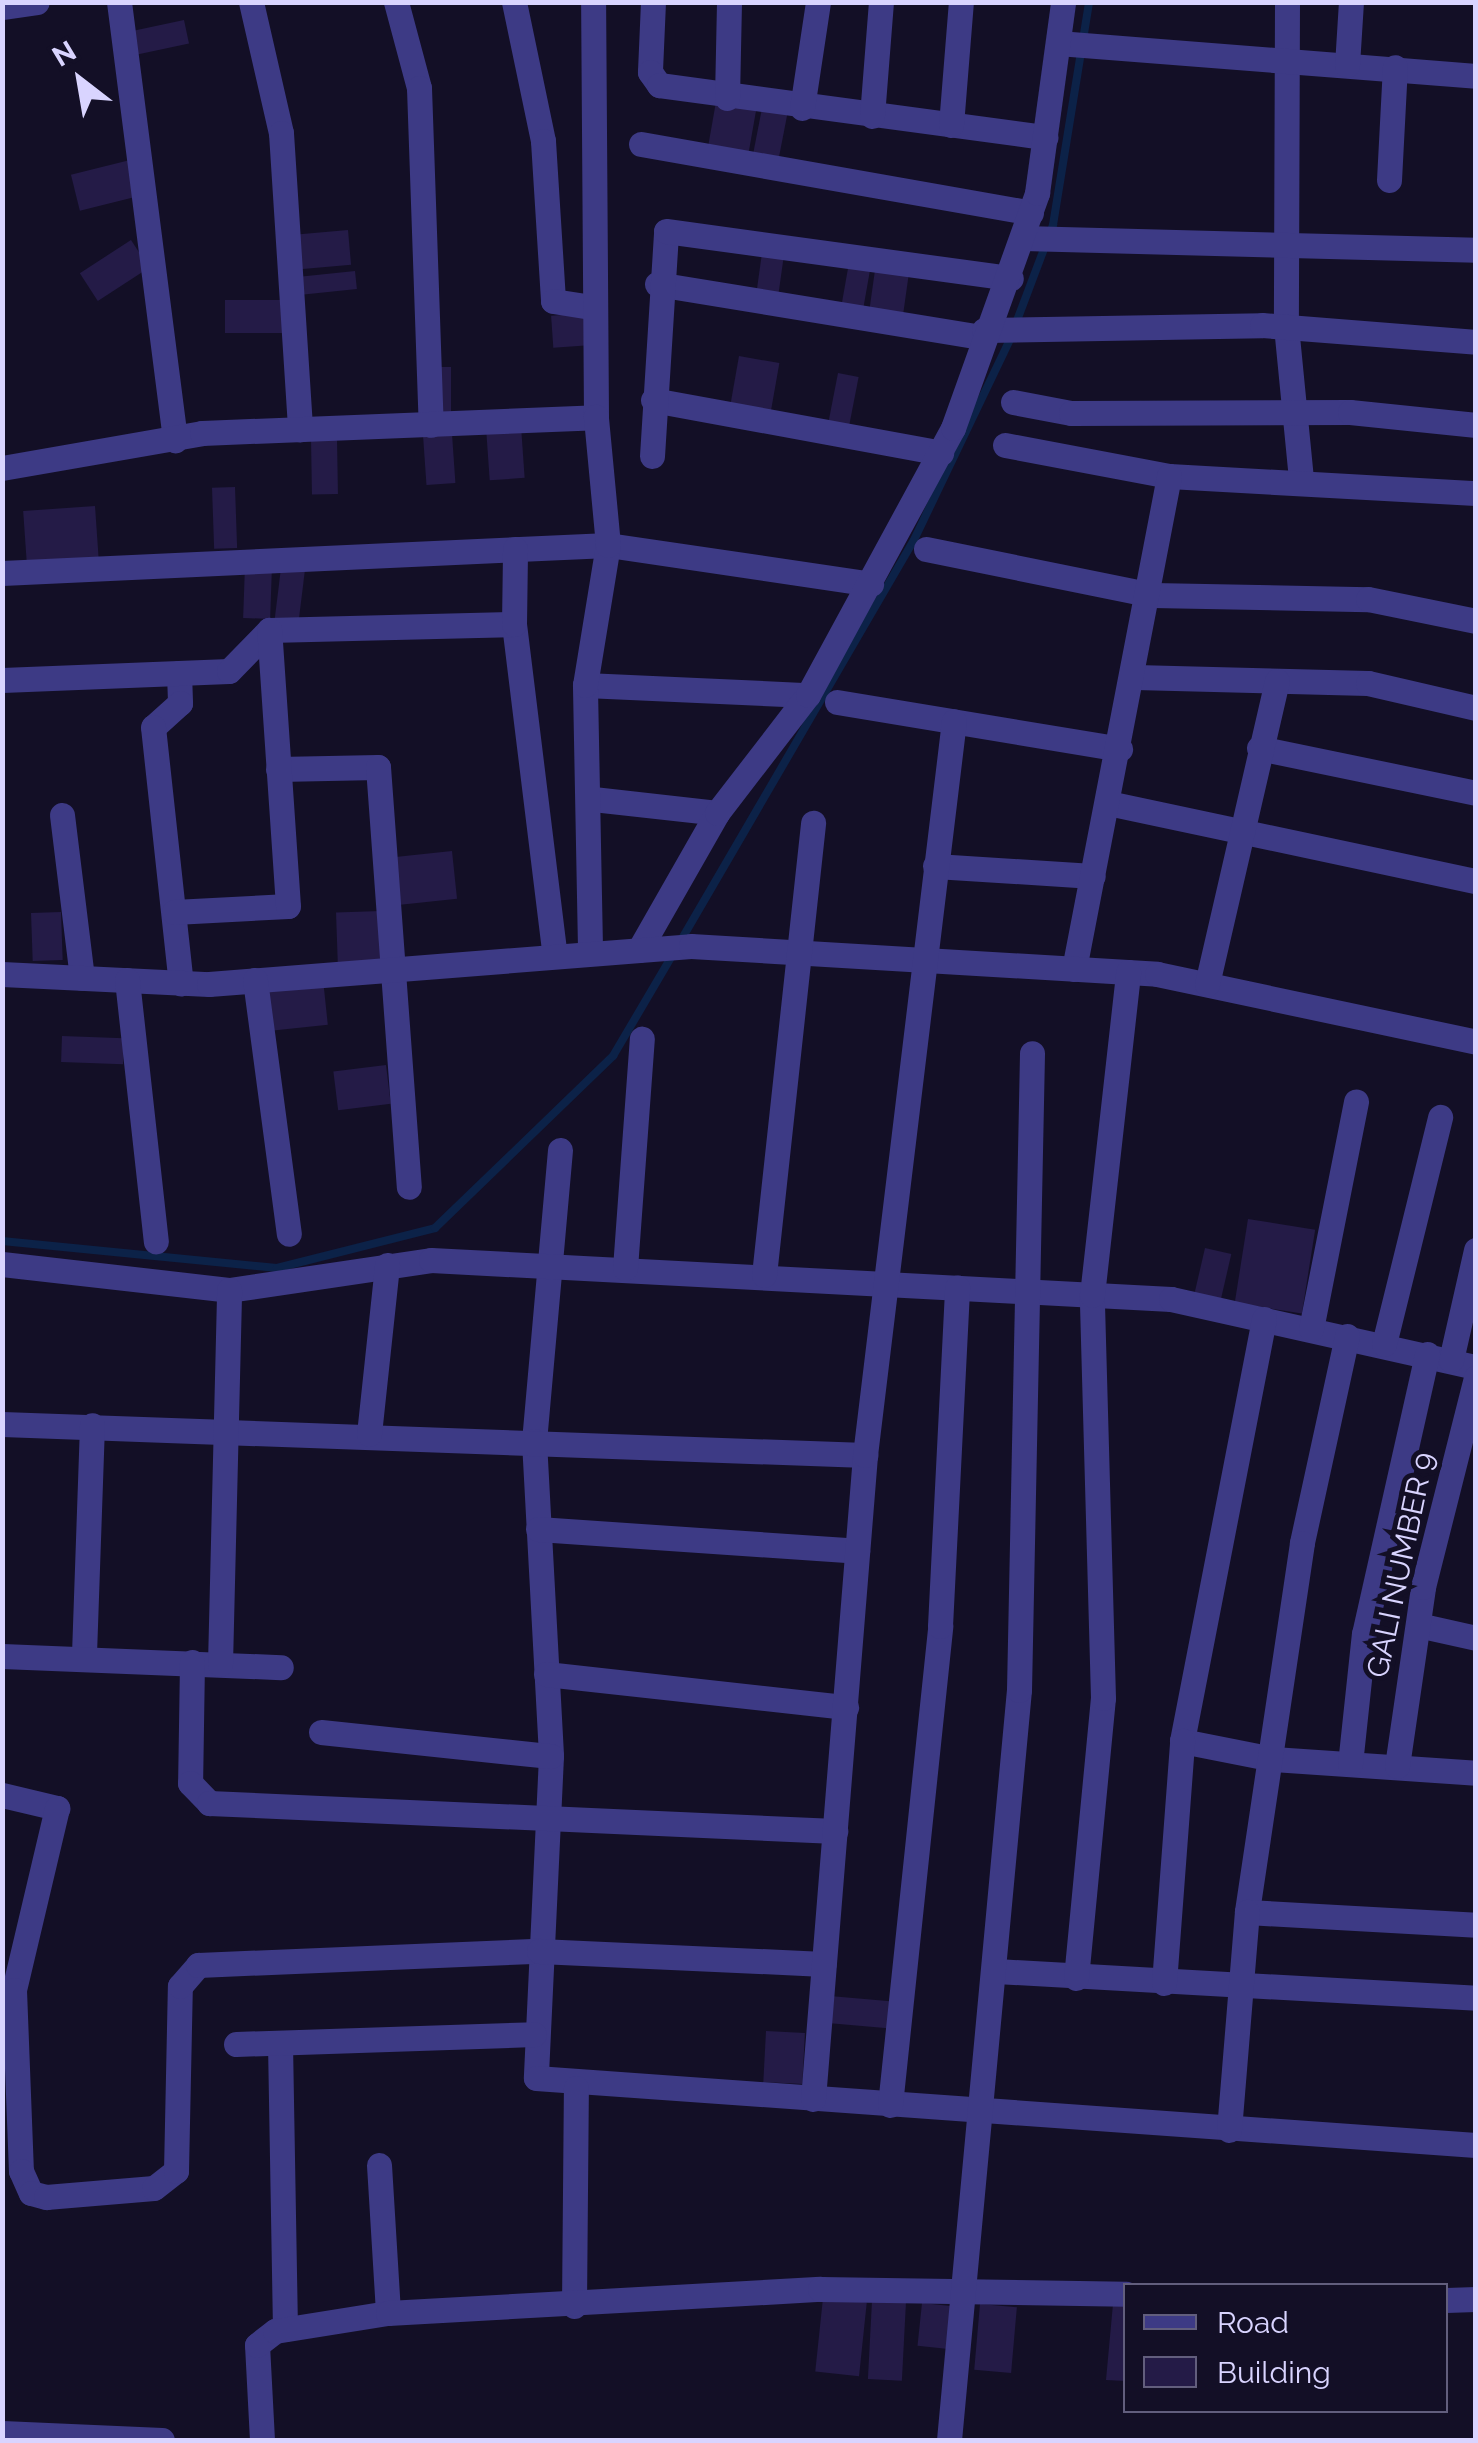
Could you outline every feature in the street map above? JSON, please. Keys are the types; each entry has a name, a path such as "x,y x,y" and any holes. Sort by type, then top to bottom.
{"street":[{"path":"2,8 37,2"},
{"path":"119,2 175,440"},
{"path":"251,2 281,133 300,430"},
{"path":"396,2 419,88 431,425"},
{"path":"514,2 543,141 553,301 591,307"},
{"path":"590,948 593,799 585,685 608,544 591,307 593,2"},
{"path":"653,2 652,81 727,98 1046,138"},
{"path":"727,98 730,2"},
{"path":"802,108 818,2"},
{"path":"872,116 882,2"},
{"path":"951,125 960,2"},
{"path":"647,948 717,813 808,695 872,584 940,453 986,332 1036,232 1046,138 1073,45 1063,2"},
{"path":"1287,2 1280,60 1286,326 1301,480"},
{"path":"1346,65 1351,2"},
{"path":"1073,45 1476,76"},
{"path":"1389,180 1395,67"},
{"path":"642,144 1036,232 1476,250"},
{"path":"652,456 657,284 666,231 1010,278"},
{"path":"657,284 986,332 1286,326 1476,342"},
{"path":"652,400 940,453"},
{"path":"1013,402 1070,413 1297,412 1476,425"},
{"path":"2,468 175,440 300,430 596,418"},
{"path":"1006,445 1169,476 1301,480 1476,493"},
{"path":"1074,969 1152,595 1169,476"},
{"path":"2,573 608,544 872,584"},
{"path":"515,549 514,624 554,952"},
{"path":"926,549 1152,595 1368,599 1476,621"},
{"path":"270,630 514,624"},
{"path":"2,680 240,669 270,630"},
{"path":"174,912 288,906 270,630"},
{"path":"179,673 180,703 153,727 181,982"},
{"path":"1135,677 1368,683 1476,708"},
{"path":"1207,984 1238,831 1277,680"},
{"path":"585,685 808,695"},
{"path":"837,702 1120,749"},
{"path":"814,2100 865,1455 890,1284 923,960 954,721"},
{"path":"1260,748 1476,793"},
{"path":"278,769 378,766 388,968 410,1187"},
{"path":"593,799 717,813"},
{"path":"1108,803 1476,881"},
{"path":"62,815 82,978"},
{"path":"764,1275 814,822"},
{"path":"935,866 1093,876"},
{"path":"2,974 181,982 255,980 590,948 691,946 1128,972 1207,984 1476,1042"},
{"path":"1076,1978 1104,1698 1092,1295 1128,972"},
{"path":"127,980 156,1241"},
{"path":"255,980 289,1234"},
{"path":"625,1268 642,1039"},
{"path":"949,2440 984,2114 1020,1690 1032,1054"},
{"path":"1311,1328 1356,1101"},
{"path":"1384,1344 1440,1117"},
{"path":"560,1150 534,1441 551,1756 534,2034 536,2078 576,2088 1476,2144"},
{"path":"1350,1764 1364,1634 1451,1360 1476,1250"},
{"path":"2,1264 229,1290 387,1265 552,1265 1092,1295 1264,1319 1451,1360"},
{"path":"370,1434 387,1265"},
{"path":"890,2105 940,1626 957,1287"},
{"path":"220,1664 220,1428 229,1290"},
{"path":"1164,1982 1182,1742 1264,1319"},
{"path":"1230,2130 1245,1985 1247,1912 1268,1759 1347,1336"},
{"name":"GALI NUMBER 9","path":"1397,1766 1418,1626 1476,1378"},
{"path":"2,1424 220,1428 865,1455"},
{"path":"84,1654 92,1425"},
{"path":"538,1530 857,1551"},
{"path":"1418,1626 1476,1638"},
{"path":"2,1656 84,1654 281,1667"},
{"path":"192,1662 195,1798 546,1820 835,1831"},
{"path":"546,1674 846,1707"},
{"path":"321,1732 551,1756"},
{"path":"1182,1742 1268,1759 1476,1773"},
{"path":"2,1795 57,1808 14,1990 21,2171 32,2193 154,2188 176,2171 180,1986 198,1965 538,1950 824,1964"},
{"path":"1247,1912 1476,1925"},
{"path":"996,1972 1476,1998"},
{"path":"236,2044 534,2034"},
{"path":"280,2043 285,2329"},
{"path":"574,2306 576,2088"},
{"path":"380,2165 388,2313"},
{"path":"262,2440 257,2345 285,2329 388,2313 965,2290 1123,2294"},
{"path":"1448,2300 1476,2299"},
{"path":"2,2433 162,2440"}],"building":[{"path":"184,20 189,43 130,56 125,32"},
{"path":"717,96 757,103 747,159 707,152"},
{"path":"763,103 789,108 777,166 752,161"},
{"path":"134,159 143,195 80,211 71,175"},
{"path":"348,230 351,265 294,270 291,235"},
{"path":"131,240 149,268 98,301 80,273"},
{"path":"763,246 785,249 778,298 756,295"},
{"path":"850,257 872,261 863,311 841,307"},
{"path":"876,263 910,268 903,315 869,311"},
{"path":"355,271 357,289 294,295 292,278"},
{"path":"225,300 283,300 283,333 225,333"},
{"path":"590,313 592,345 553,348 551,316"},
{"path":"739,356 779,363 770,415 730,408"},
{"path":"432,367 451,367 451,415 432,415"},
{"path":"838,373 859,377 848,432 827,428"},
{"path":"521,426 525,478 490,480 486,428"},
{"path":"452,434 455,483 426,485 423,436"},
{"path":"311,439 337,439 338,494 312,494"},
{"path":"235,487 237,548 214,549 212,488"},
{"path":"95,506 99,557 27,562 23,511"},
{"path":"245,565 272,566 270,619 243,618"},
{"path":"281,568 305,571 298,627 274,624"},
{"path":"452,851 457,899 393,905 388,858"},
{"path":"381,911 383,961 338,963 336,913"},
{"path":"61,912 63,960 33,961 31,913"},
{"path":"323,979 328,1025 271,1031 266,985"},
{"path":"62,1036 124,1038 123,1064 61,1062"},
{"path":"386,1065 391,1104 338,1110 333,1071"},
{"path":"1248,1219 1315,1230 1302,1314 1235,1303"},
{"path":"1205,1248 1231,1254 1221,1299 1195,1293"},
{"path":"830,1996 899,2002 896,2029 828,2023"},
{"path":"766,2031 805,2033 802,2084 763,2082"},
{"path":"823,2298 867,2303 859,2376 815,2372"},
{"path":"872,2301 906,2303 902,2381 868,2379"},
{"path":"922,2303 953,2306 948,2349 918,2346"},
{"path":"980,2304 1017,2307 1011,2373 974,2370"},
{"path":"1113,2304 1123,2305 1123,2381 1106,2380"}],"waterway":[{"path":"1016,323 1053,225 1089,2"},
{"path":"680,942 913,542 1011,337"},
{"path":"2,1241 277,1268 435,1228 613,1056 673,954"}]}
